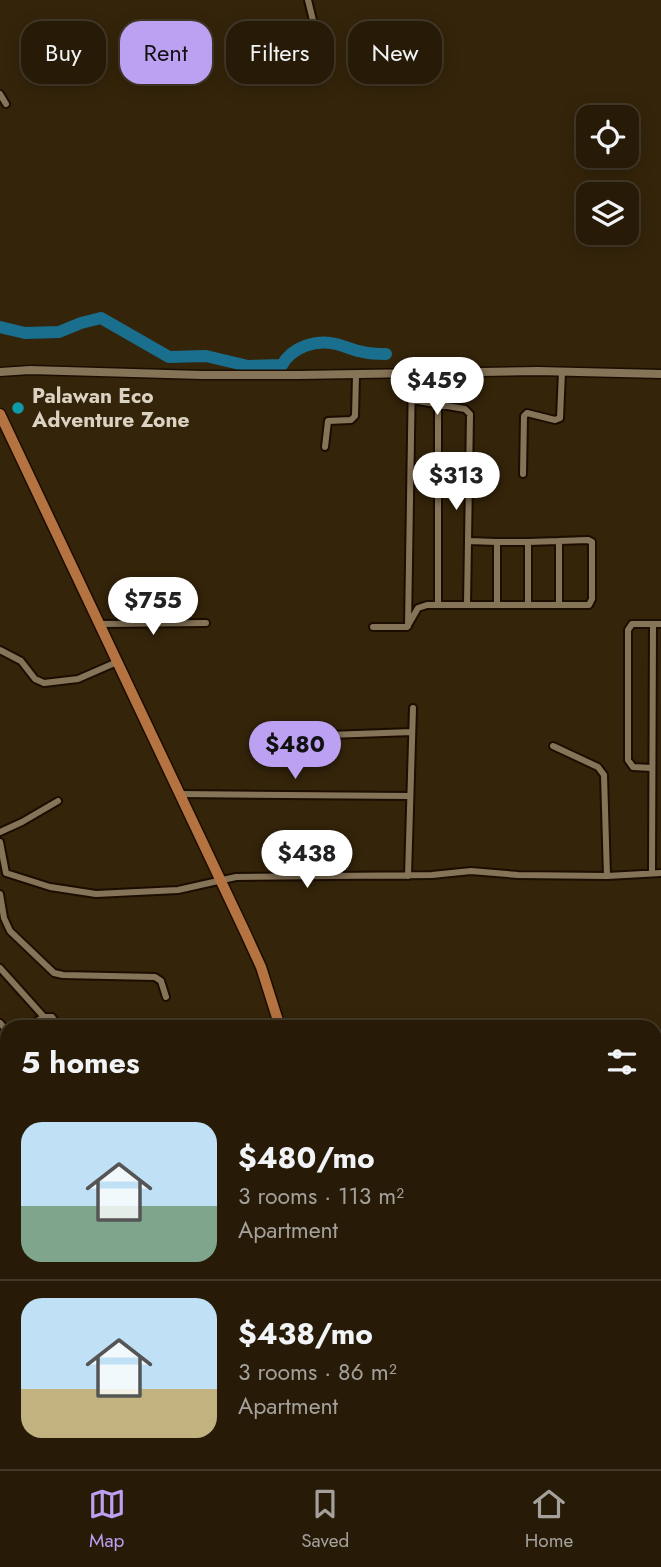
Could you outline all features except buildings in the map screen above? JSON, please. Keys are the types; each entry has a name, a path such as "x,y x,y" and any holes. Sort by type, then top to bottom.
{"main road":[{"path":"0,414 261,967 277,1020"}],"street":[{"path":"308,0 313,21"},
{"path":"0,94 6,104"},
{"path":"0,372 30,370 202,375 562,371 661,374"},
{"path":"523,474 524,416 527,413 555,420 560,418 562,371"},
{"path":"325,447 328,421 355,418 356,374"},
{"path":"408,626 412,374"},
{"path":"412,400 465,409 470,414 467,605"},
{"path":"438,403 438,605"},
{"path":"408,626 418,608 438,605 587,606 592,602 590,541 469,541"},
{"path":"559,541 559,605"},
{"path":"497,542 498,606"},
{"path":"528,542 528,605"},
{"path":"100,624 206,623"},
{"path":"651,768 633,767 628,760 628,630 632,624 657,624 651,768 653,873"},
{"path":"373,627 408,626"},
{"path":"0,650 21,661 35,679 44,683 69,681 117,662"},
{"path":"408,876 413,708"},
{"path":"329,734 412,732"},
{"path":"553,746 598,767 604,775 607,876"},
{"path":"179,794 410,796"},
{"path":"0,832 58,801"},
{"path":"0,842 3,873 59,889 96,894 178,890 220,879 408,876 471,871 518,875 607,876 661,873"},
{"path":"0,894 4,918 10,931 54,973 155,978 161,981 166,997"},
{"path":"0,968 44,1017"},
{"path":"39,1020 44,1017 52,1017 54,1020"}],"waterway":[{"path":"0,327 25,333 59,332 101,318 169,357 206,356 248,366 282,365 298,349 321,343 336,344 366,353 386,354"}],"place":[{"name":"Palawan Eco Adventure Zone","path":"18,408"}]}
